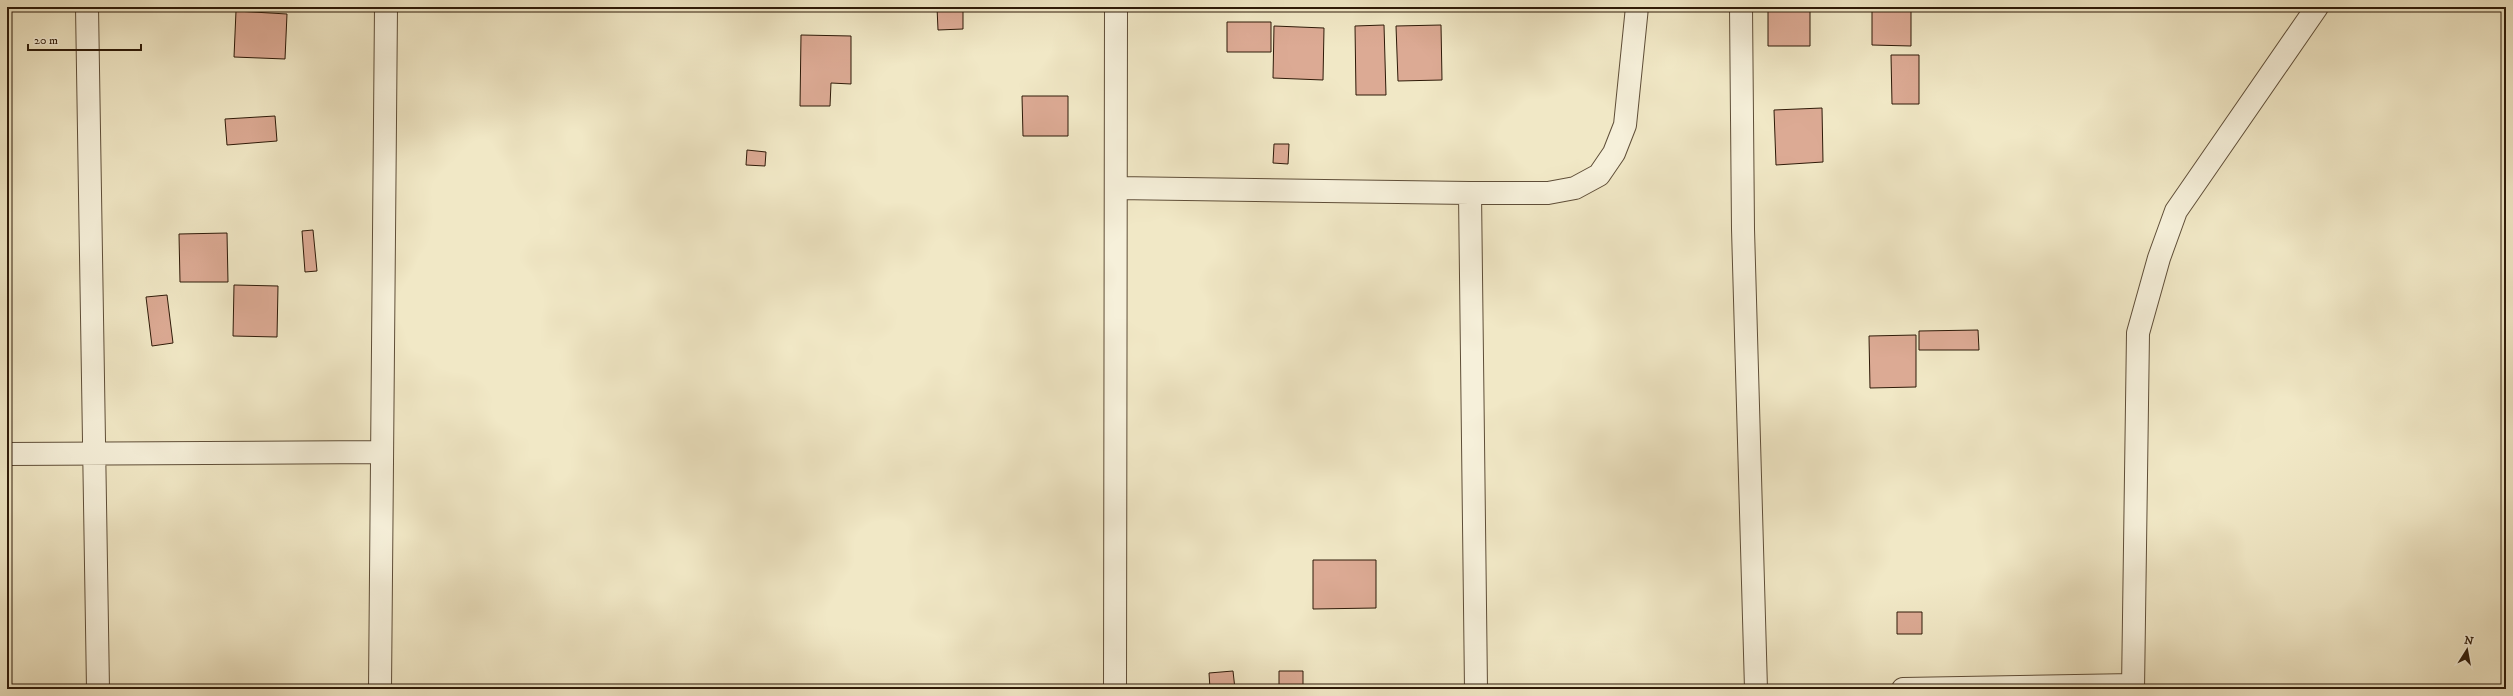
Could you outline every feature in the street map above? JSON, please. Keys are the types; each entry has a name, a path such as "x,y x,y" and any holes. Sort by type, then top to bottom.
{"street":[{"path":"87,7 98,689"},
{"path":"380,689 386,7"},
{"path":"1115,689 1117,188 1116,7"},
{"path":"1117,188 1470,193 1548,193 1575,188 1599,175 1614,153 1625,125 1637,7"},
{"path":"1741,7 1743,229 1756,689"},
{"path":"1903,689 2133,687 2138,333 2159,258 2176,211 2317,7"},
{"path":"1470,193 1476,689"},
{"path":"7,454 95,452 382,452"}],"building":[{"path":"937,7 963,7 963,29 938,30"},
{"path":"1768,7 1810,7 1810,46 1768,46"},
{"path":"1872,7 1911,7 1911,46 1872,45"},
{"path":"236,11 287,14 285,59 234,57"},
{"path":"1227,22 1271,22 1271,52 1227,52"},
{"path":"1384,25 1386,95 1356,95 1355,26"},
{"path":"1441,25 1442,80 1398,81 1396,26"},
{"path":"1274,26 1324,28 1323,80 1273,78"},
{"path":"801,35 851,36 851,84 831,83 830,106 800,106"},
{"path":"1891,55 1919,55 1919,104 1892,104"},
{"path":"1022,96 1068,96 1068,136 1023,136"},
{"path":"1822,108 1823,162 1776,165 1774,110"},
{"path":"275,116 277,141 227,145 225,119"},
{"path":"1274,144 1289,144 1288,164 1273,163"},
{"path":"747,150 766,152 765,166 746,165"},
{"path":"313,230 317,271 305,272 302,231"},
{"path":"227,233 228,282 180,282 179,234"},
{"path":"234,285 278,286 277,337 233,336"},
{"path":"167,295 173,343 152,346 146,297"},
{"path":"1978,330 1979,350 1919,350 1919,331"},
{"path":"1916,335 1916,387 1870,388 1869,336"},
{"path":"1313,560 1376,560 1376,608 1313,609"},
{"path":"1897,612 1922,612 1922,634 1897,634"},
{"path":"1233,671 1235,689 1210,689 1209,673"},
{"path":"1279,671 1303,671 1303,689 1279,689"}]}
